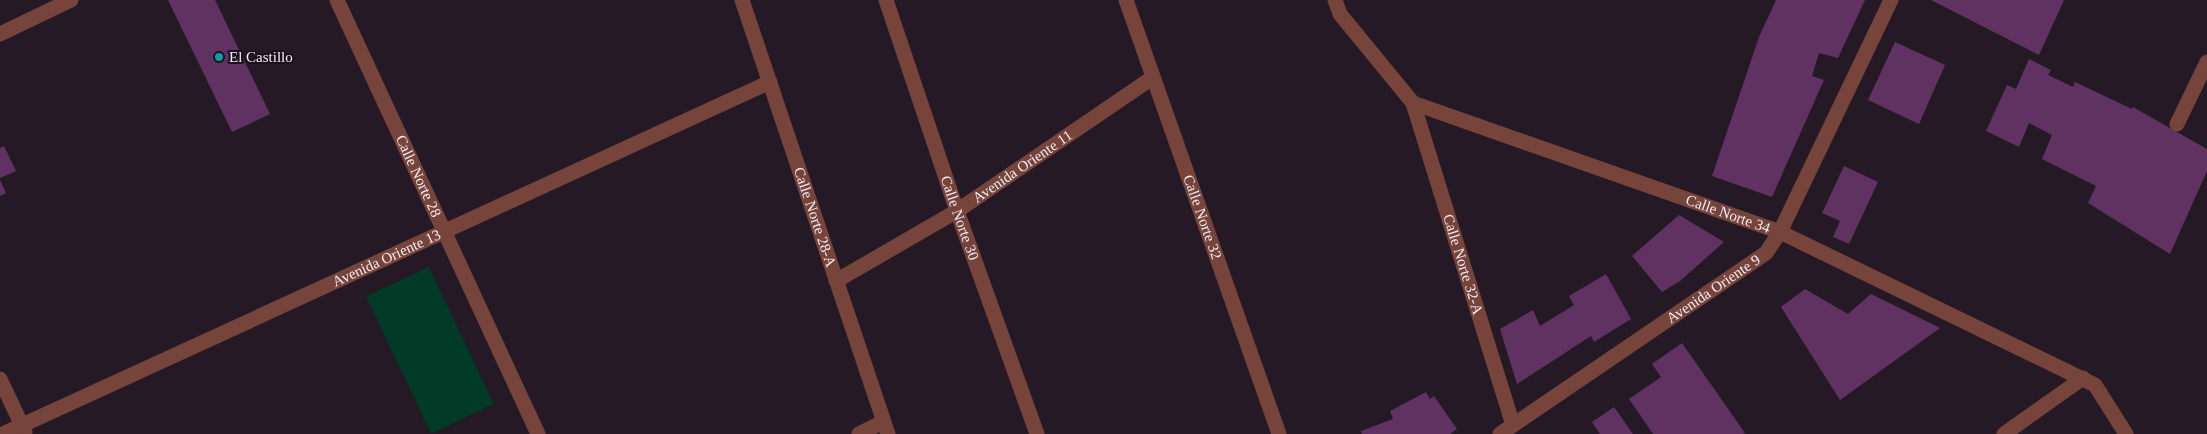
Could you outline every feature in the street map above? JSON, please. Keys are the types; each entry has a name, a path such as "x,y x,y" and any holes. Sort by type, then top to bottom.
{"street":[{"path":"0,34 71,0"},
{"name":"Calle Norte 28","path":"337,0 538,434"},
{"name":"Calle Norte 28-A","path":"742,0 885,428"},
{"name":"Calle Norte 30","path":"886,0 957,211 1037,434"},
{"name":"Calle Norte 32","path":"1126,0 1279,434"},
{"path":"1335,0 1340,14 1413,103"},
{"name":"Avenida Oriente 9","path":"1500,434 1766,253 1780,232 1891,0"},
{"path":"2177,124 2207,62"},
{"name":"Avenida Oriente 11","path":"836,281 957,211 1152,78"},
{"name":"Avenida Oriente 13","path":"3,434 24,429 770,82"},
{"name":"Calle Norte 34","path":"1413,103 1780,232 2095,385 2126,434"},
{"name":"Calle Norte 32-A","path":"1413,103 1513,425"},
{"path":"2004,434 2083,378"},
{"path":"0,380 24,429"},
{"path":"858,434 885,428"}],"green space":[{"path":"429,267 494,404 431,434 366,296"}],"building":[{"name":"El Castillo","path":"168,0 215,0 270,114 232,132"},
{"path":"1776,0 1865,0 1838,58 1819,53 1812,76 1824,80 1772,197 1712,176 1759,37"},
{"path":"1931,0 2064,0 2039,55"},
{"path":"1895,42 1945,65 1919,124 1868,100"},
{"path":"2029,59 2051,70 2048,75 2073,87 2075,82 2132,109 2133,107 2207,149 2207,171 2170,254 2088,203 2096,186 2042,159 2052,135 2029,123 2019,147 1986,131 2007,85 2016,89"},
{"path":"4,146 16,171 0,178 0,148"},
{"path":"1844,166 1878,182 1849,244 1833,237 1840,221 1822,213"},
{"path":"0,180 6,193 0,196"},
{"path":"1679,215 1724,242 1680,281 1662,292 1632,256"},
{"path":"1606,274 1631,319 1594,342 1591,336 1517,384 1500,329 1533,310 1540,326 1574,305 1569,296"},
{"path":"1805,289 1848,314 1871,294 1940,328 1840,400 1781,307"},
{"path":"1682,343 1745,433 1653,434 1629,399 1661,377 1652,364"},
{"path":"1426,392 1430,399 1434,396 1457,429 1450,434 1362,434 1361,431 1393,419 1390,411"},
{"path":"1614,407 1633,434 1600,434 1592,422"}],"place":[{"name":"El Castillo","path":"219,57"}]}
